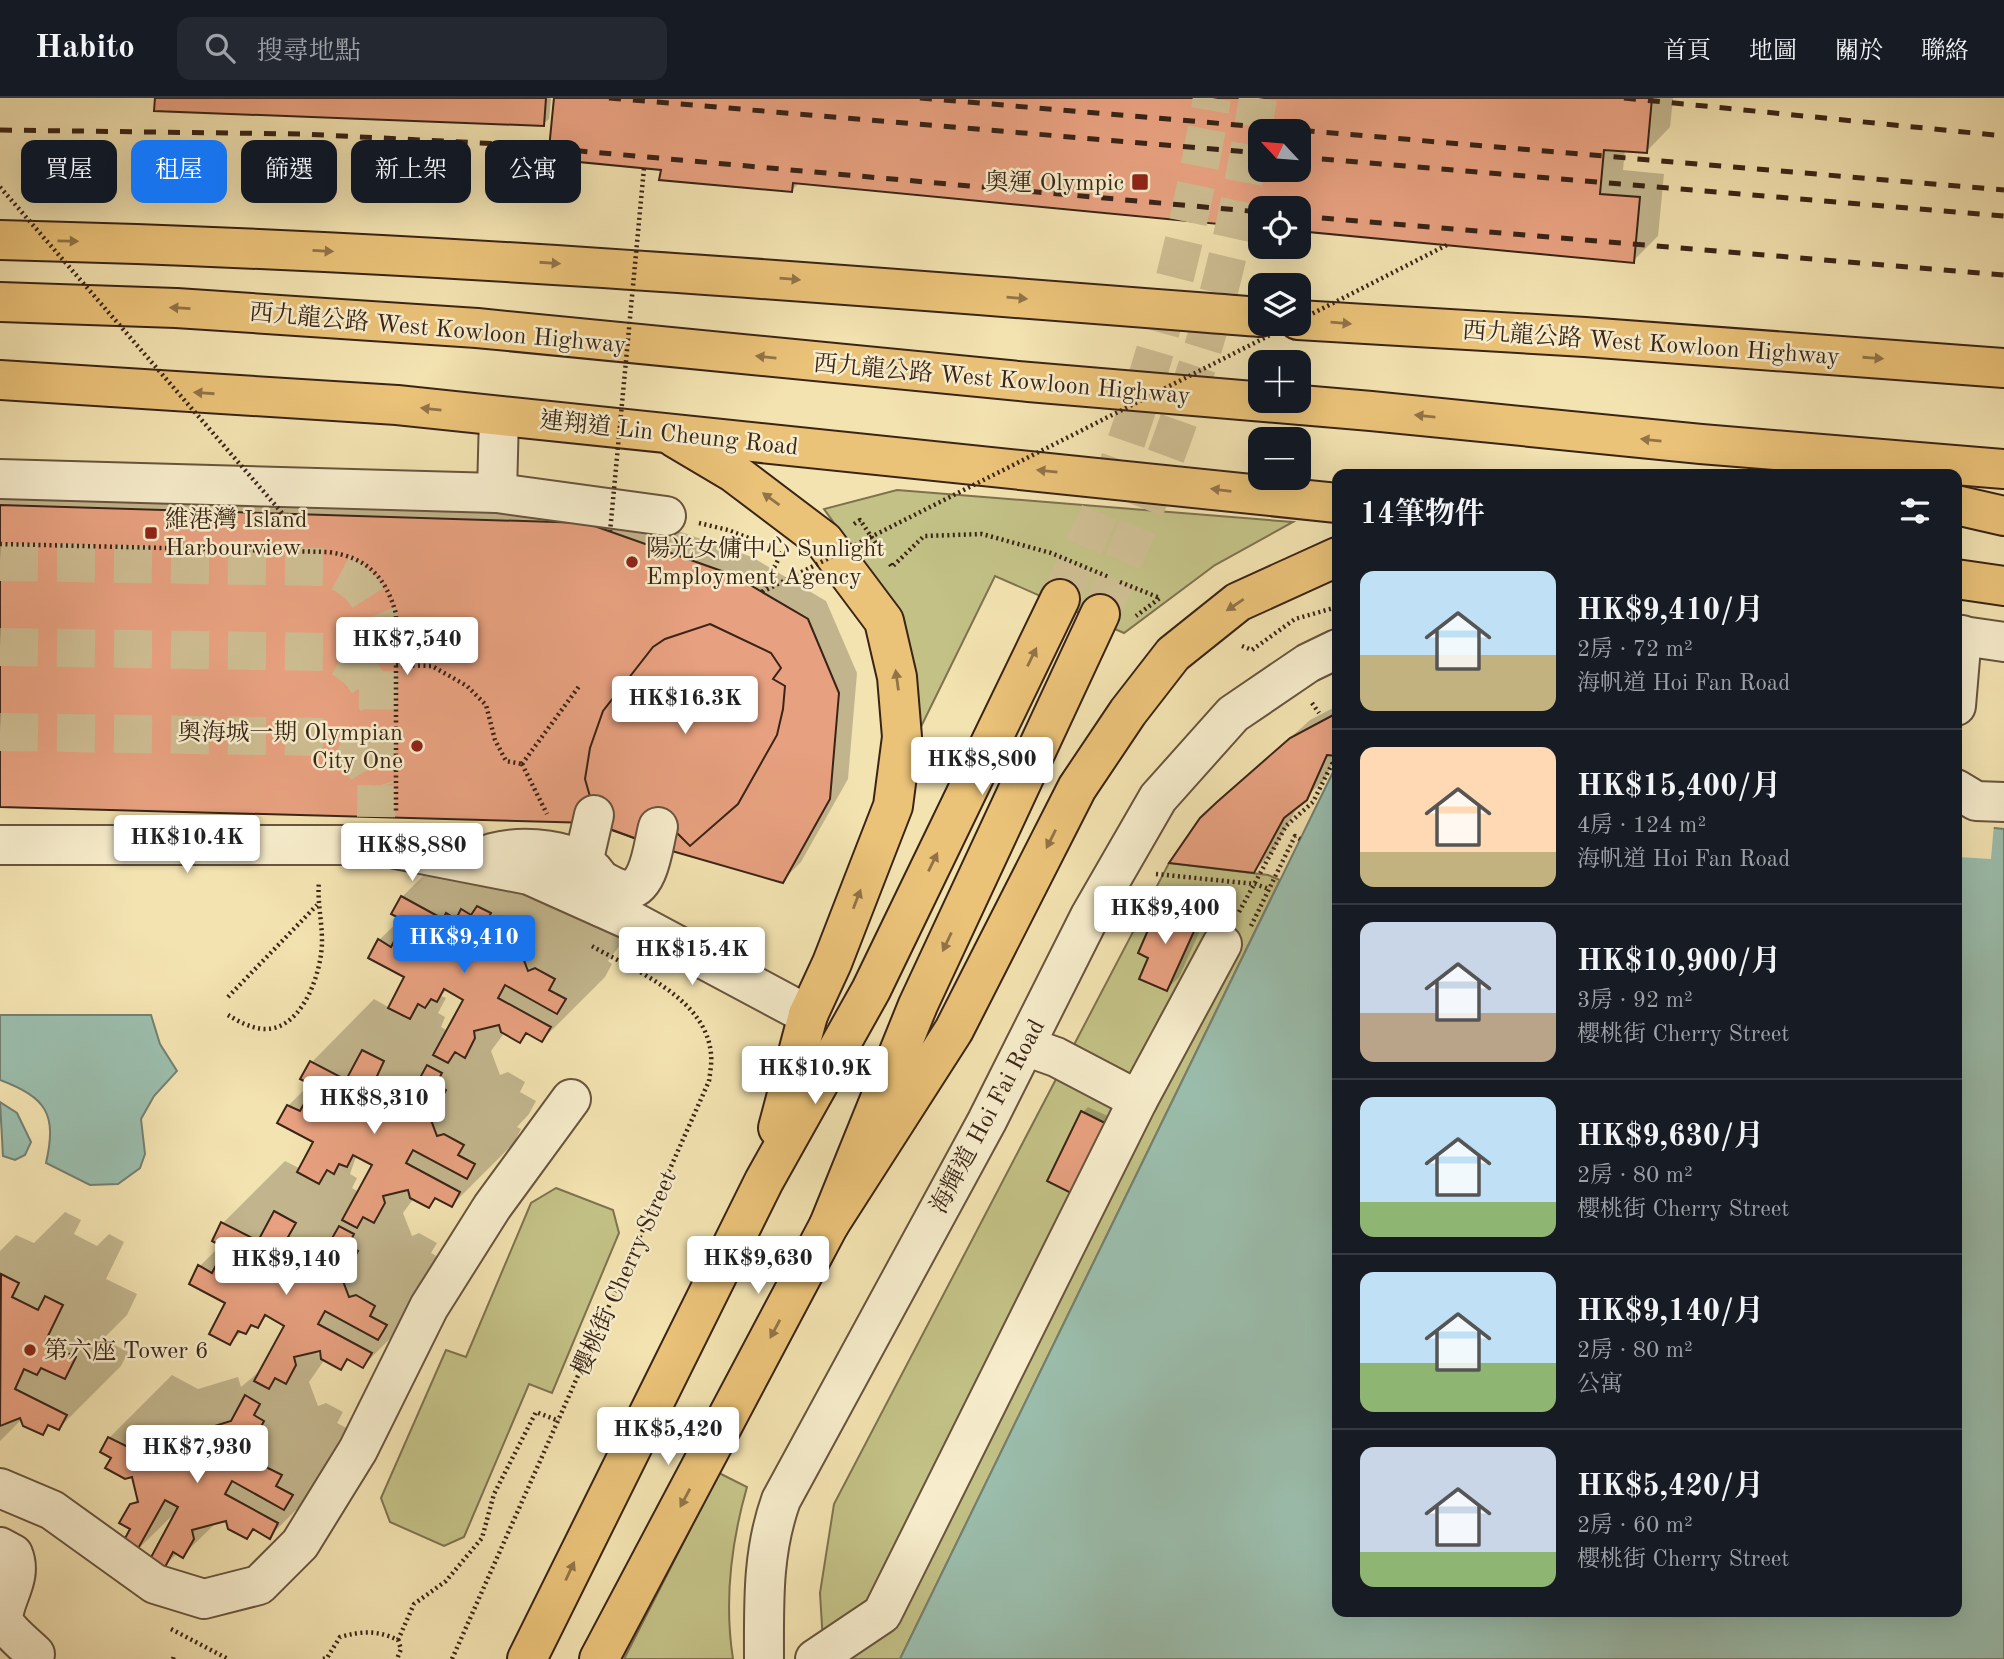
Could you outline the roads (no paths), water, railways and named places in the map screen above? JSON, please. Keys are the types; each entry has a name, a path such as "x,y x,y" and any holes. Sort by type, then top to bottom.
{"main road":[{"path":"0,240 255,247 722,274 1248,316"},
{"name":"西九龍公路 West Kowloon Highway","path":"0,302 249,313 477,328 1700,444 2004,469"},
{"name":"西九龍公路 West Kowloon Highway","path":"1311,321 1599,338 2004,368"},
{"name":"連翔道 Lin Cheung Road","path":"0,380 397,405 1332,502"},
{"path":"667,433 734,473 824,541 884,621 897,677 902,737 893,806 832,963 808,1015 764,1181"},
{"path":"1700,444 1805,469"},
{"path":"1962,506 2004,516"},
{"path":"599,1659 829,1225 954,1030 1077,788 1128,712 1173,654 1238,602 1332,559"},
{"path":"1962,580 2004,586"},
{"path":"527,1659 764,1181 871,989 1060,599"},
{"path":"829,1225 918,1005 1100,614"}],"street":[{"path":"497,493 499,416"},
{"path":"0,479 497,493 666,516"},
{"path":"1962,635 2004,642"},
{"name":"海輝道 Hoi Fai Road","path":"764,1659 764,1569 769,1538 780,1500 1025,1046 1090,916 1158,798 1233,714 1308,663 1332,651"},
{"path":"1962,793 1976,801 2004,802"},
{"path":"594,816 594,883"},
{"path":"0,845 384,827 460,862 529,875 594,883 623,891 635,887 644,878 658,827"},
{"path":"594,883 808,1015"},
{"path":"815,1659 882,1614 1138,1100 1222,944"},
{"path":"1025,1046 1056,1057 1138,1100"},
{"path":"0,1488 52,1510 155,1584 204,1599 258,1585 300,1544 358,1450 429,1307 492,1207 571,1099"},
{"path":"0,1547 13,1554 17,1564 15,1578 2,1609 4,1622 40,1657"},
{"path":"0,1636 40,1657"}],"tunnel":[{"path":"1060,599 1108,492 1156,347 1182,248 1212,98"},
{"path":"1100,614 1160,470 1203,348 1231,242 1258,98"},
{"path":"0,562 329,567 347,576 366,593 379,619 376,817"},
{"path":"0,647 328,652 346,661 359,672 378,704"},
{"path":"0,732 326,737 344,746 363,763 376,789"}],"railway":[{"path":"609,98 1248,152"},
{"path":"920,98 2004,190"},
{"path":"1624,98 2004,136"},
{"path":"0,130 302,134 502,144 1248,211"},
{"path":"1311,158 2004,216"},
{"path":"1311,217 2004,275"}],"place":[{"name":"奧運 Olympic","path":"1140,182"},
{"name":"維港灣 Island Harbourview","path":"151,533"},
{"name":"陽光女傭中心 Sunlight Employment Agency","path":"632,562"},
{"name":"奧海城一期 Olympian City One","path":"417,746"},
{"name":"第六座 Tower 6","path":"30,1350"}]}
